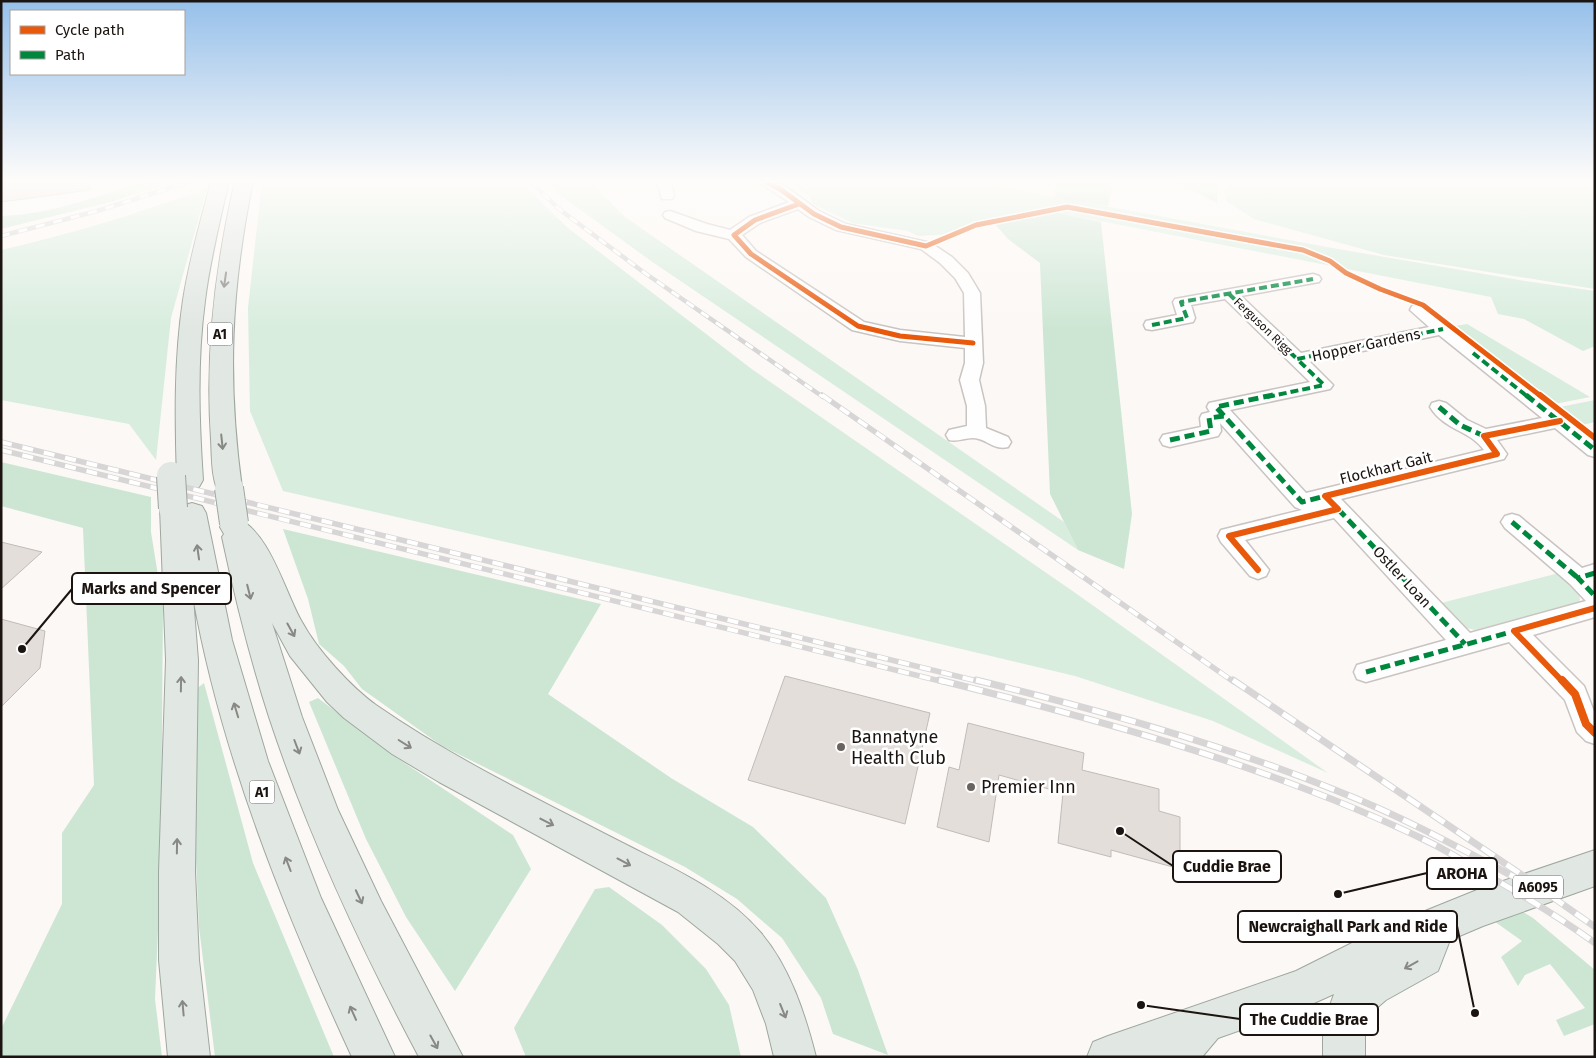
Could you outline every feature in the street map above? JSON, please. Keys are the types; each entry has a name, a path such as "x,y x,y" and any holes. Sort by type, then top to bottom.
{"main road":[{"name":"A1","path":"208,230 192,314 182,494 200,561 220,656 250,758 304,902 374,1057"},
{"name":"A1","path":"234,230 224,282 218,356 222,443 234,525 247,585 269,666 309,779 336,846 371,921 442,1057"},
{"path":"182,494 182,660 177,882 179,960 189,1057"},
{"path":"234,525 263,567 286,620 301,648 338,692 355,708 404,743 451,771 692,899 718,918 750,950 777,996 788,1024 795,1057"},
{"name":"A6095","path":"1108,1057 1302,988 1435,926 1482,907 1595,868"},
{"path":"1344,1057 1344,1018 1349,1004 1371,986 1424,957 1435,926"},
{"path":"1170,1057 1176,1054 1206,1023"}],"street":[{"path":"708,230 734,235 751,254 858,326 872,331 902,336 973,343"},
{"path":"734,235 737,230"},
{"path":"856,230 926,246 946,260 962,276 972,293 974,363 970,370 968,384 976,406 976,431"},
{"name":"Ferguson Rigg","path":"1152,324 1187,318 1181,302 1313,279"},
{"name":"Ferguson Rigg","path":"1229,294 1297,359"},
{"path":"1418,310 1595,450"},
{"name":"Hopper Gardens","path":"1297,359 1443,329"},
{"name":"Hopper Gardens","path":"1224,416 1216,407 1324,385 1297,359"},
{"path":"1439,407 1460,425 1484,436 1560,421"},
{"path":"1224,416 1302,502 1331,503"},
{"name":"Hopper Gardens","path":"1170,440 1211,430 1209,418 1224,416"},
{"path":"956,435 976,431 1001,442"},
{"name":"Flockhart Gait","path":"1258,570 1229,536 1331,503 1497,454 1484,436"},
{"name":"Ostler Loan","path":"1331,503 1465,644"},
{"path":"1512,522 1586,575 1595,596"},
{"path":"1366,672 1595,608"},
{"path":"1514,631 1575,694 1586,724 1595,734"}],"green space":[{"path":"76,230 195,230 171,318 156,460 129,424 1,400 1,250"},
{"path":"257,230 571,230 753,370 1074,592 1328,773 1213,721 1075,676 668,579 283,491 250,411 248,308"},
{"path":"609,230 644,230 1064,522 1078,550 651,261"},
{"path":"904,230 967,230 953,234 918,236"},
{"path":"1000,230 1102,230 1132,514 1124,569 1078,550 1050,494 1040,263 1008,239"},
{"path":"1148,230 1237,230 1525,281 1595,291 1595,346 1583,351 1524,319 1498,314 1491,297"},
{"path":"1295,230 1595,230 1595,289 1384,255"},
{"path":"1467,324 1590,397 1555,404 1455,326"},
{"path":"1595,400 1595,422 1582,425 1560,407"},
{"path":"1,462 151,497 151,532 163,606 161,862 155,999 162,1057 1,1057 1,1029 62,904 62,833 94,785 83,528 1,506"},
{"path":"283,529 601,604 548,694 671,778 753,827 826,898 858,970 888,1055 833,1034 821,998 782,938 737,899 685,867 442,746 362,689 344,666 319,644 308,599"},
{"path":"1559,573 1579,592 1580,600 1578,603 1475,630 1462,627 1437,604"},
{"path":"204,683 253,863 334,1057 215,1057 199,927 193,795 195,690"},
{"path":"318,698 397,758 513,835 531,869 455,991 406,917 366,839 309,702"},
{"path":"609,887 662,925 706,969 729,1005 741,1057 526,1057 514,1028 595,889"},
{"path":"1520,910 1533,918 1595,970 1595,1024 1564,1036 1556,1020 1585,1008 1550,964 1525,975 1518,986 1501,957 1522,941 1491,919"}],"building":[{"path":"1,542 42,552 1,589"},
{"path":"1,619 45,631 40,668 1,707"},
{"name":"Bannatyne Health Club","path":"785,676 930,713 905,824 748,780"},
{"path":"968,723 1084,753 1082,770 1159,789 1159,811 1180,817 1180,869 1111,850 1111,857 1058,843 1063,793 999,775 989,842 937,827 949,767 959,770"}],"railway":[{"path":"1,236 23,230"},
{"path":"588,230 642,271 823,397"},
{"path":"822,395 1234,682"},
{"path":"1,442 981,682"},
{"path":"1,450 944,682"},
{"path":"939,680 1125,729 1249,768 1309,790 1440,847 1537,904 1595,943"},
{"path":"976,680 1067,703 1203,742 1291,773 1392,814 1553,897"},
{"path":"1233,680 1525,877"},
{"path":"1553,897 1595,927"}],"marked path":[{"path":"1152,325 1187,318 1181,302 1313,279"},
{"path":"1229,294 1297,359"},
{"path":"1325,496 1302,502 1216,407 1324,385 1297,359 1443,329"},
{"path":"1473,353 1595,450"},
{"path":"1439,407 1460,425 1484,436"},
{"path":"1170,440 1211,431 1209,418 1224,416"},
{"path":"1338,509 1465,644"},
{"path":"1512,522 1578,578"},
{"path":"1595,573 1578,578 1595,596"},
{"path":"1366,672 1518,630"}],"cycle path":[{"path":"738,230 734,235 751,254 858,326 900,336 973,343"},
{"path":"856,230 926,246 963,230"},
{"path":"1195,230 1303,250 1330,261 1346,273 1380,289 1423,305 1595,438"},
{"path":"1258,570 1229,536 1338,509 1325,496 1497,454 1484,436 1560,421"},
{"path":"1595,608 1514,631 1575,694 1586,724 1595,733"}],"place":[{"name":"Marks and Spencer","path":"22,649"},
{"name":"Bannatyne Health Club","path":"841,747"},
{"name":"Premier Inn","path":"971,787"},
{"name":"Cuddie Brae","path":"1120,831"},
{"name":"AROHA","path":"1338,894"},
{"name":"The Cuddie Brae","path":"1141,1005"},
{"name":"Newcraighall Park and Ride","path":"1475,1013"}]}
